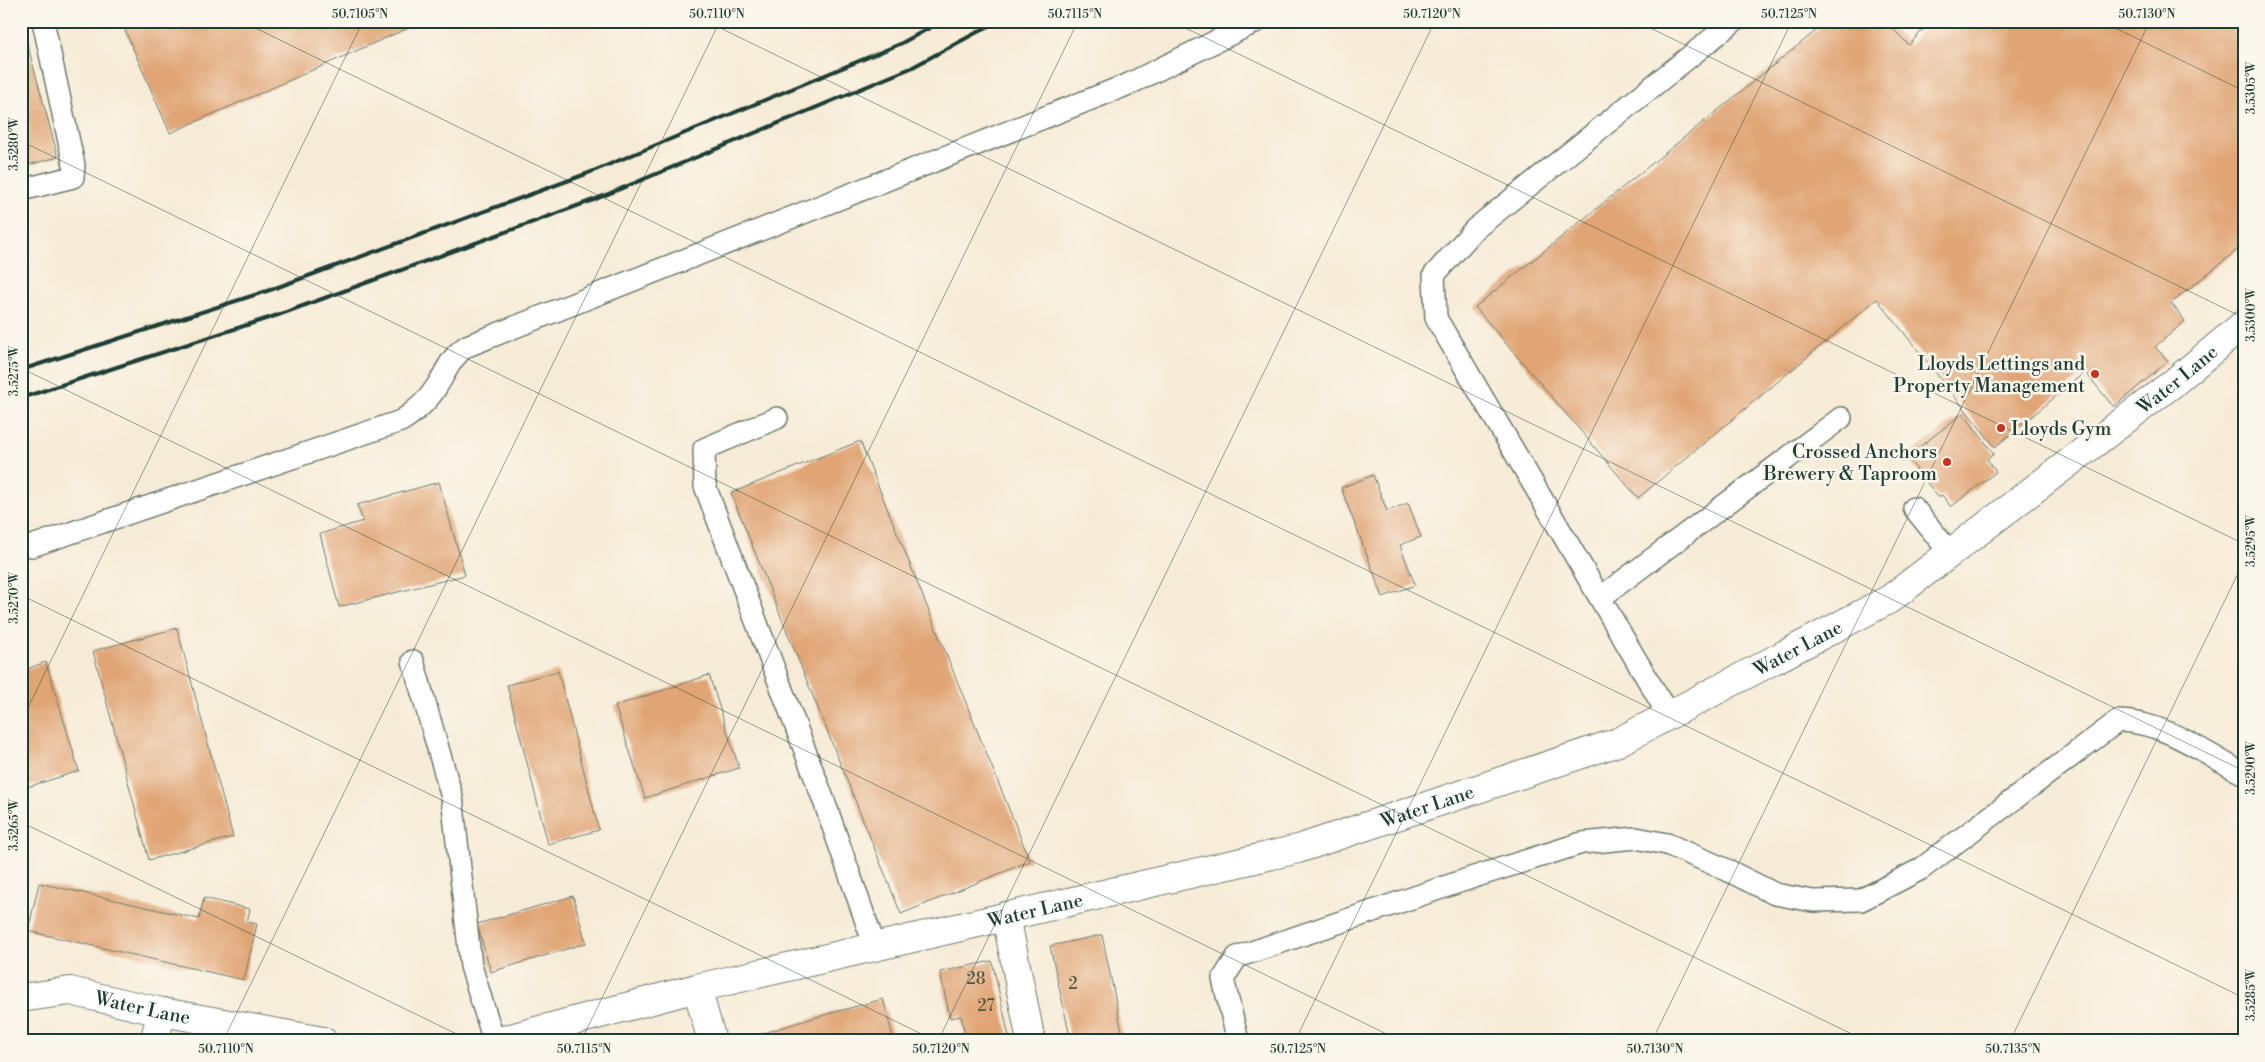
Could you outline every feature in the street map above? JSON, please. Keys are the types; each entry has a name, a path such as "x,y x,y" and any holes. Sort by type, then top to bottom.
{"street":[{"name":"Water Lane","path":"500,1041 697,988 1298,849 1618,742 1890,599 2172,384 2244,324"},
{"path":"1006,916 1031,1041"},
{"path":"697,988 712,1041"},
{"name":"Water Lane","path":"21,998 70,991 162,1012 323,1041"},
{"path":"154,1041 162,1012"}],"lane":[{"path":"21,190 73,177 74,165 43,21"},
{"path":"32,546 401,421 416,412 436,388 459,351 467,346 1129,84 1257,21"},
{"path":"1669,716 1436,318 1434,275 1475,229 1734,21"},
{"path":"777,418 704,449 705,486 824,802 875,947"},
{"path":"1600,598 1841,418"},
{"path":"1914,508 1950,553"},
{"path":"413,661 452,796 471,966 494,1041"},
{"path":"1238,1041 1223,979 1237,957 1474,877 1582,843 1636,838 1667,844 1727,870 1775,894 1813,901 1861,900 1921,869 2118,721 2135,721 2158,728 2244,774"}],"building":[{"path":"21,21 58,157 21,167"},
{"path":"121,21 424,21 170,133"},
{"path":"1828,21 1876,21 1879,25 1885,21 1909,45 1931,21 2244,21 2244,248 2241,247 2171,303 2185,321 2155,347 2168,361 2114,407 2085,372 1995,447 1877,299 1638,498 1475,307"},
{"path":"1963,413 1994,454 1987,459 1996,472 1951,507 1942,495 1938,497 1907,457"},
{"path":"860,441 1030,861 901,914 731,493"},
{"path":"1373,475 1387,511 1408,503 1421,537 1400,545 1415,585 1383,597 1341,488"},
{"path":"439,482 465,575 339,607 320,534 363,521 357,505"},
{"path":"177,628 233,837 149,860 93,651"},
{"path":"21,651 27,669 46,662 79,771 21,789"},
{"path":"558,671 599,830 548,844 507,685"},
{"path":"709,675 739,768 645,798 615,706"},
{"path":"39,883 199,919 204,898 250,909 247,922 257,924 244,980 28,931"},
{"path":"573,896 586,943 491,972 477,924"},
{"path":"1102,935 1124,1041 1071,1041 1050,946"},
{"path":"992,961 1010,1041 966,1041 961,1016 950,1018 940,972"},
{"path":"883,999 894,1041 738,1041 813,1018"}],"railway":[{"path":"21,370 270,290 586,174 900,44 942,21"},
{"path":"21,398 278,315 596,199 911,68 998,21"}],"place":[{"name":"Lloyds Lettings and Property Management","path":"2095,374"},
{"name":"Lloyds Gym","path":"2001,428"},
{"name":"Crossed Anchors Brewery & Taproom","path":"1947,462"}]}
